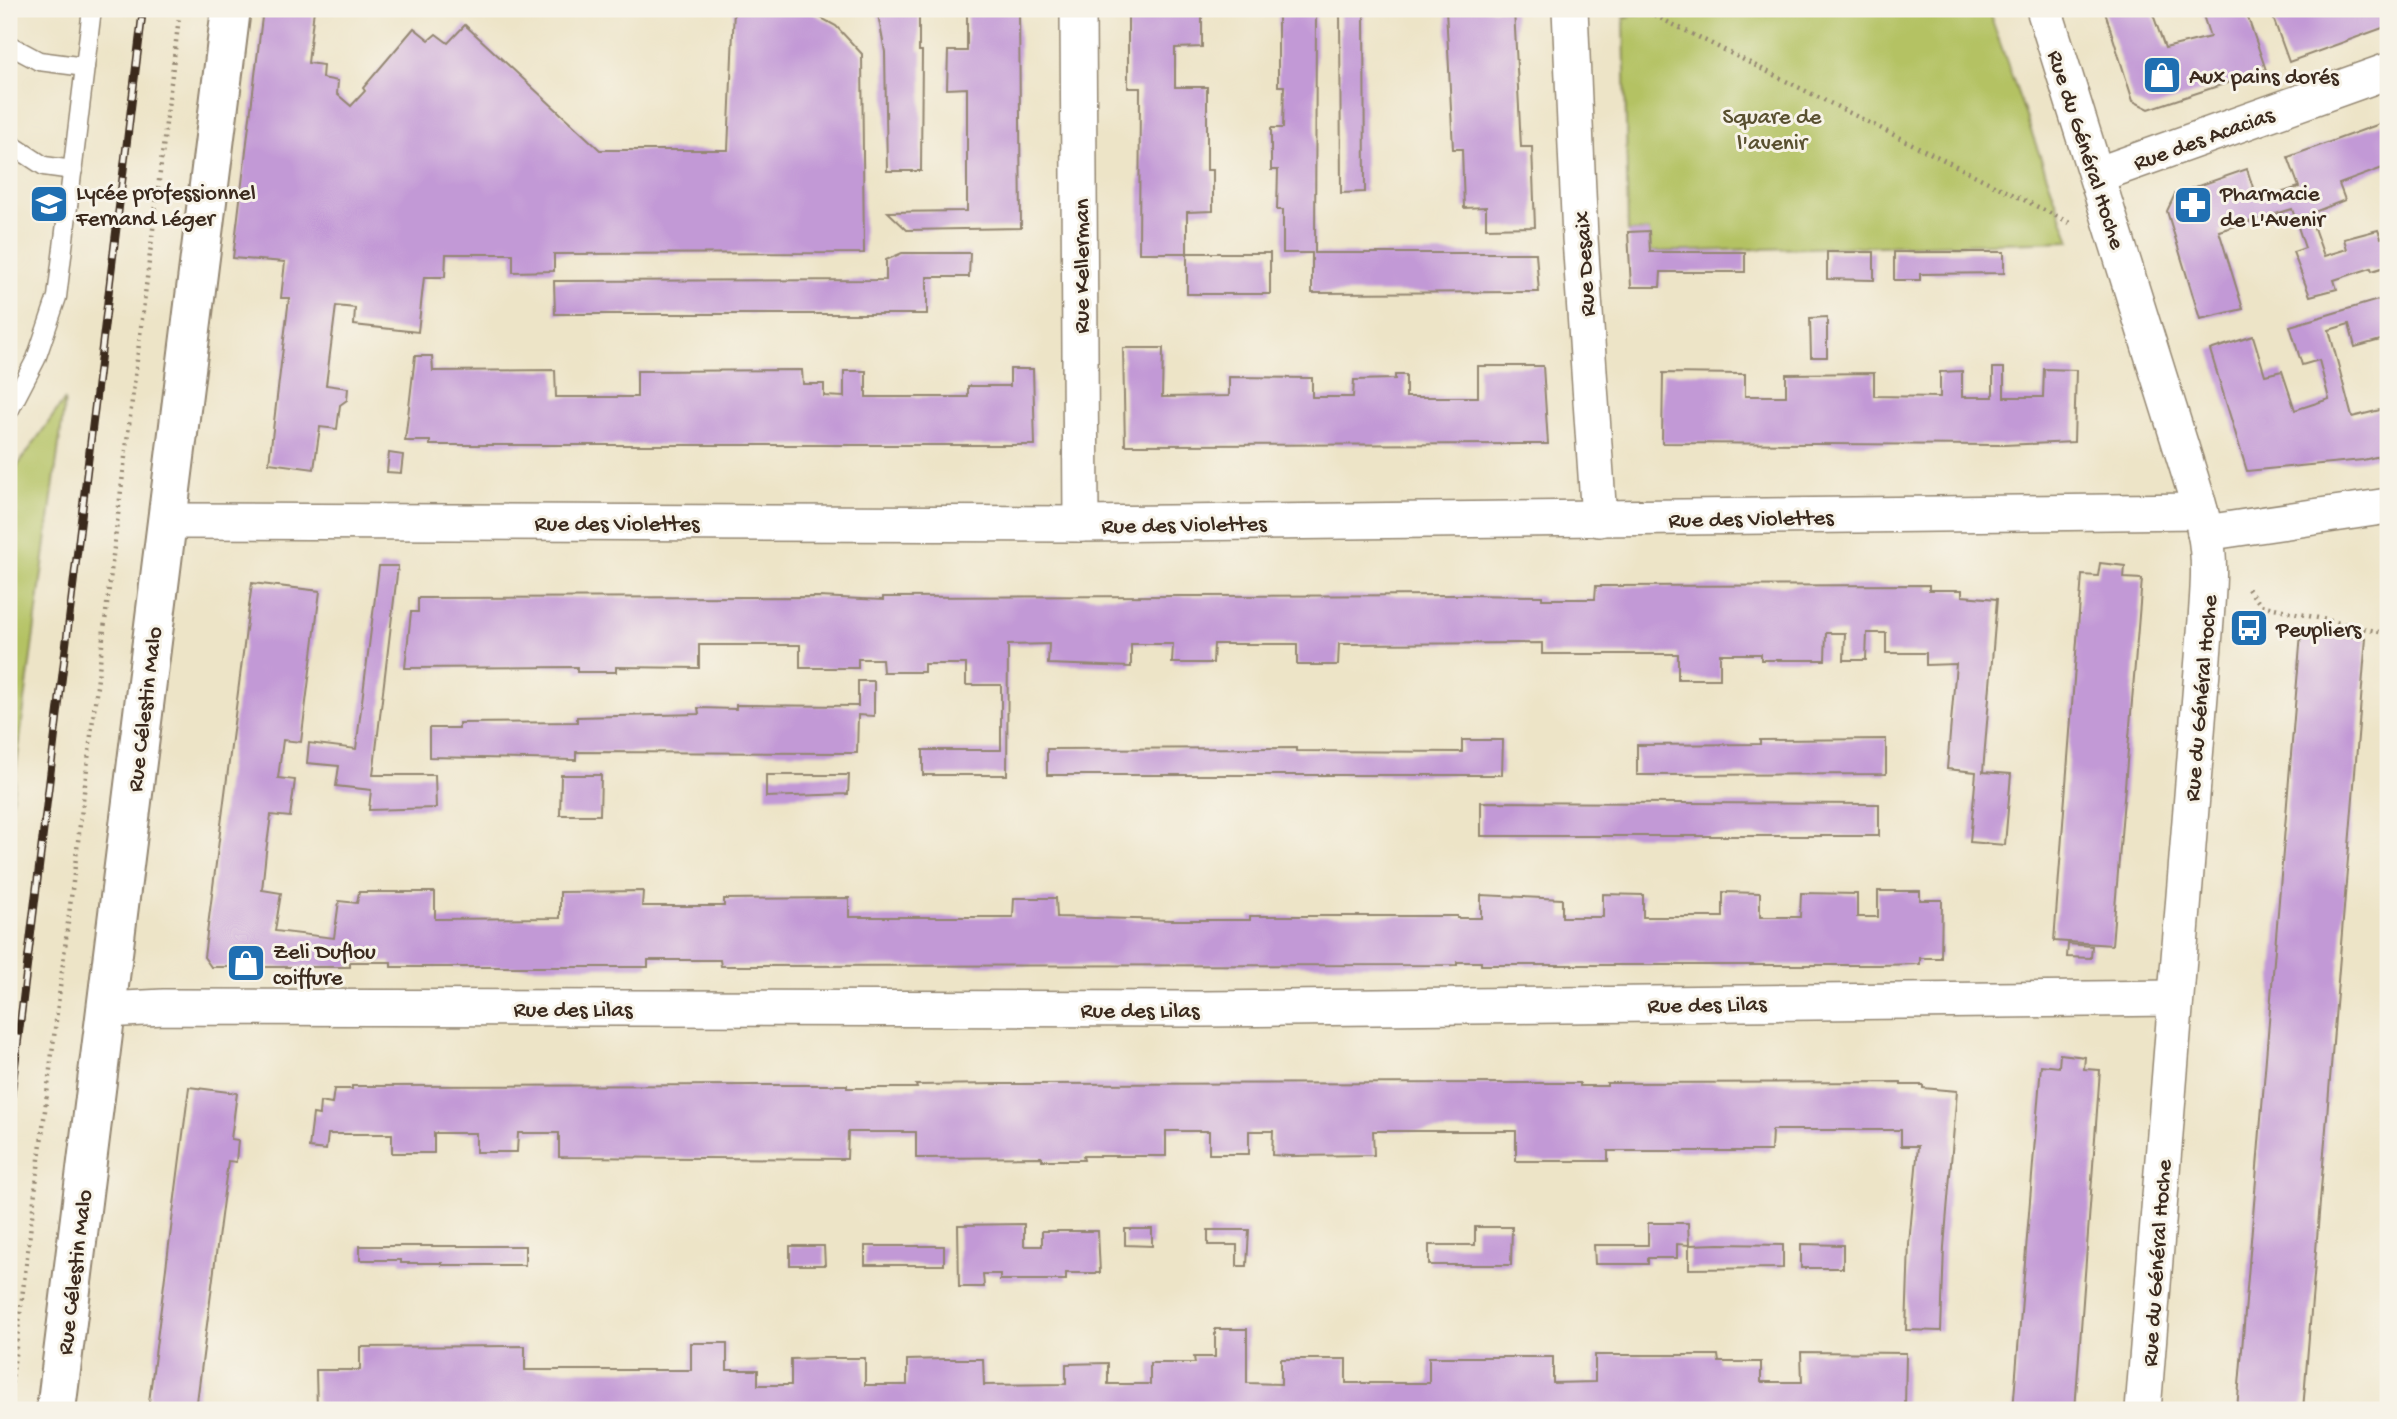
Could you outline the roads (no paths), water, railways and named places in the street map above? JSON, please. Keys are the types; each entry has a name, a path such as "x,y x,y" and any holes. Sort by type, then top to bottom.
{"street":[{"name":"Rue Célestin Malo","path":"56,1410 231,9"},
{"name":"Rue Kellerman","path":"1078,9 1081,524"},
{"name":"Rue Desaix","path":"1570,9 1580,238 1599,519"},
{"name":"Rue du Général Hoche","path":"2044,9 2203,522 2209,577 2143,1410"},
{"name":"Rue des Acacias","path":"2096,175 2388,71"},
{"name":"Rue des Violettes","path":"167,521 1081,524 1599,519 2203,522 2388,506"},
{"name":"Rue des Lilas","path":"105,1010 164,1007 1203,1009 2175,998"}],"lane":[{"path":"9,409 36,359 55,308 92,9"},
{"path":"9,45 39,61 85,67"},
{"path":"9,143 44,166 74,170"}],"railway":[{"path":"9,1115 143,9"}],"place":[{"name":"Aux pains dorés","path":"2162,75"},
{"name":"Lycée professionnel Fernand Léger","path":"49,204"},
{"name":"Pharmacie de L'Avenir","path":"2193,205"},
{"name":"Peupliers","path":"2249,628"},
{"name":"Zeli Duflou coiffure","path":"246,963"}],"park label":[{"name":"Square de l'avenir","path":"1772,128"}]}
